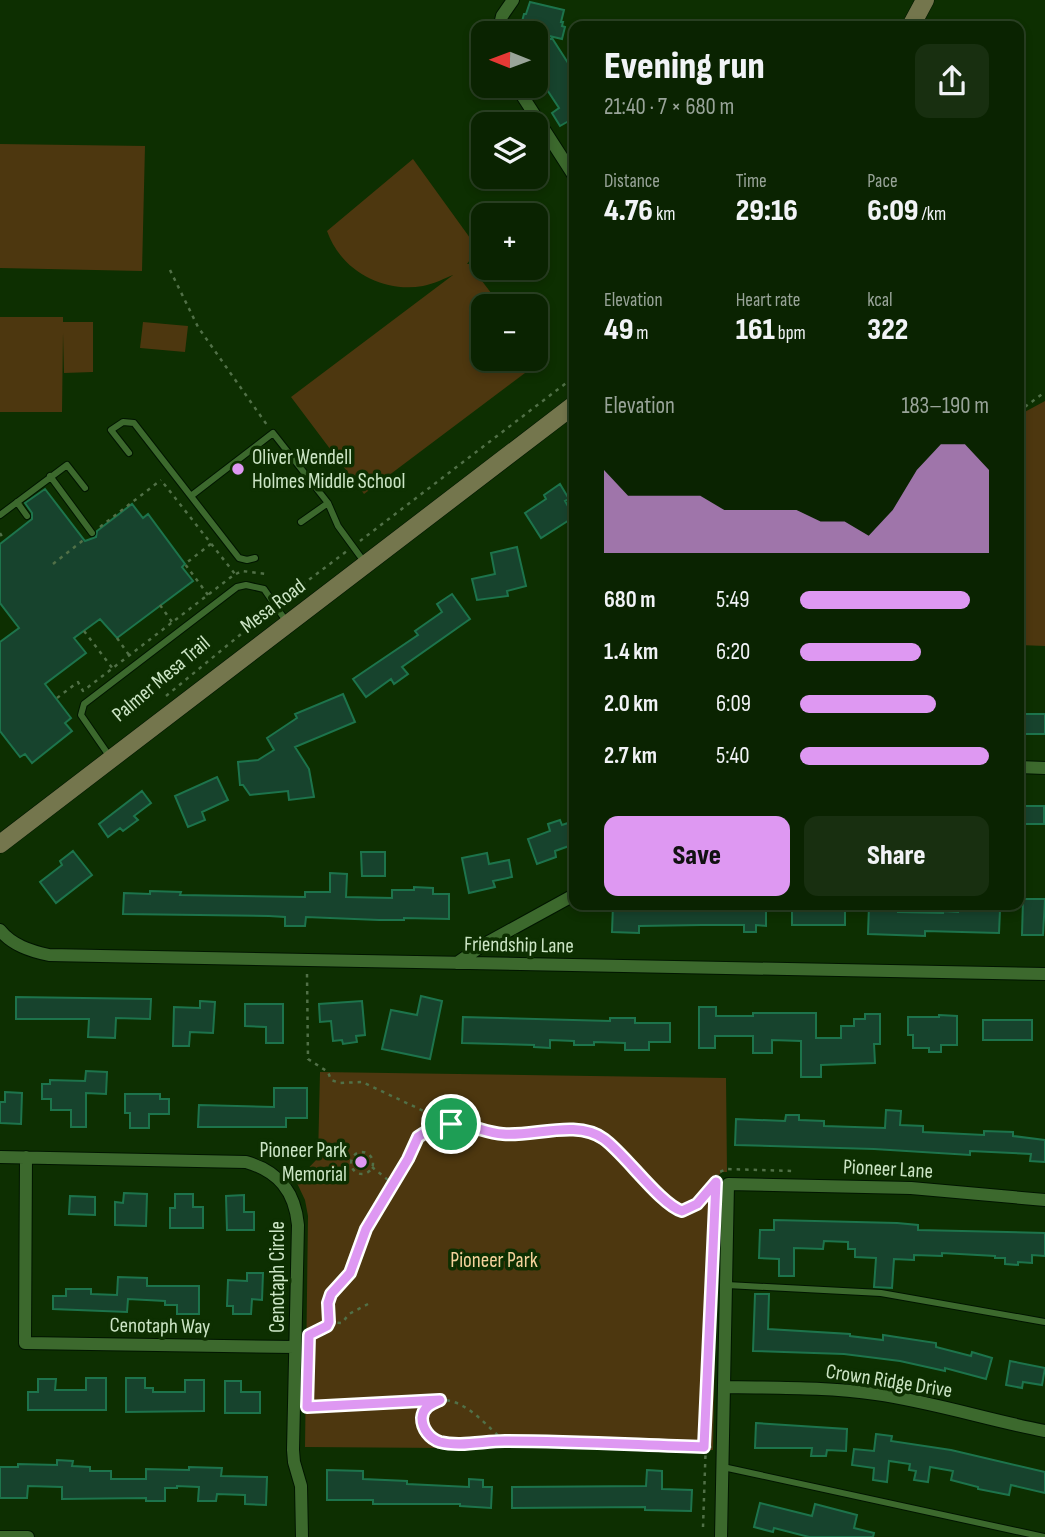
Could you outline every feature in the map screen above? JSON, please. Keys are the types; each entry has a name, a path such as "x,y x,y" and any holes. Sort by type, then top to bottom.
{"main road":[{"path":"914,21 925,0"},
{"name":"Mesa Road","path":"0,844 569,409"}],"street":[{"path":"501,21 513,0"},
{"path":"525,98 569,158"},
{"path":"1024,768 1045,768"},
{"path":"456,963 569,898"},
{"name":"Friendship Lane","path":"0,930 24,948 49,955 1045,974"},
{"name":"Cenotaph Circle","path":"0,1157 246,1162 272,1173 283,1183 296,1209 293,1450 301,1486 302,1537"},
{"name":"Cenotaph Way","path":"26,1157 19,1344 295,1347"},
{"path":"721,1537 727,1285 722,1183"},
{"name":"Pioneer Lane","path":"722,1183 911,1188 1045,1199"},
{"name":"Crown Ridge Drive","path":"726,1387 875,1394 1045,1431"},
{"path":"0,1537 28,1537"}],"lane":[{"path":"129,453 111,430 123,422 134,423 239,558 255,558"},
{"path":"191,496 273,433 328,503 338,526 366,565"},
{"path":"0,515 66,465 85,488"},
{"path":"50,476 92,533"},
{"path":"17,502 27,516"},
{"path":"301,522 328,503"},
{"path":"112,759 81,715 84,704 237,587 246,585 264,589 287,622"},
{"path":"727,1285 881,1293 1045,1321"},
{"path":"723,1467 1044,1537"}],"path":[{"path":"170,270 198,327 273,433"},
{"name":"Palmer Mesa Trail","path":"158,703 276,605 569,381"},
{"path":"1024,408 1045,392"},
{"path":"53,564 161,480 235,574"},
{"path":"0,533 4,540"},
{"path":"208,595 185,564 222,536"},
{"path":"57,698 78,682 83,691 235,574 242,570 267,574"},
{"path":"160,605 172,622"},
{"path":"84,631 120,677"},
{"path":"117,638 129,655"},
{"path":"306,960 309,983 308,1059 328,1072 331,1080 340,1083 362,1082 451,1124 503,1135 563,1130 596,1134 611,1145 670,1204 682,1211 697,1204 722,1183"},
{"path":"309,1323 309,1335 327,1326 331,1294 350,1273 366,1229 418,1137 435,1126 451,1124"},
{"path":"364,1152 372,1158 372,1167 368,1172 359,1174 351,1167 351,1159 364,1152"},
{"path":"372,1167 393,1184"},
{"path":"722,1183 718,1173 727,1169 796,1171"},
{"path":"715,1196 722,1183"},
{"path":"703,1527 712,1265"},
{"path":"329,1322 342,1323 349,1314 368,1304"},
{"path":"308,1395 307,1407 451,1401 463,1406 504,1441"},
{"path":"440,1400 430,1404 424,1411 422,1421 427,1433 438,1441 724,1447"}],"green space":[{"path":"0,144 145,146 142,271 0,268"},
{"path":"413,159 471,239 471,259 467,264 471,267 471,280 481,280 492,294 471,294 471,371 528,371 364,494 291,397 453,275 423,286 393,286 379,282 353,268 342,257 327,231"},
{"path":"0,317 63,317 63,322 93,322 93,372 64,373 63,333 62,412 0,412"},
{"path":"143,322 188,326 185,352 140,348"},
{"path":"1045,401 1045,646 1024,645 1024,412"},
{"name":"Pioneer Park","path":"320,1072 726,1078 727,1172 718,1176 713,1450 507,1446 305,1447 308,1216 305,1200 296,1181 318,1158"}],"building":[{"path":"530,2 564,10 561,22 565,27 562,39 548,36 548,21 522,21"},
{"path":"552,38 569,64 569,121 560,126 552,113 559,108 548,91 548,40"},
{"path":"560,484 569,499 565,501 569,508 569,520 541,538 525,513 546,499 544,495"},
{"path":"45,489 85,541 96,537 97,531 132,504 143,518 148,514 185,564 182,567 193,581 117,638 100,619 74,638 86,653 45,684 71,718 65,723 72,731 32,763 25,754 20,757 0,731 0,642 19,628 0,603 0,544 32,519 32,513 25,503"},
{"path":"517,547 526,586 507,591 508,596 477,600 472,579 495,574 491,553"},
{"path":"452,594 470,619 402,667 408,674 394,684 391,679 366,697 353,679 418,635 415,631 442,612 437,604"},
{"path":"343,694 355,722 295,747 309,769 314,797 289,800 288,791 250,795 243,785 240,785 238,762 258,760 274,750 267,738 297,718 295,714"},
{"path":"1025,714 1045,714 1045,734 1025,734"},
{"path":"217,777 228,800 202,812 205,820 188,827 175,796"},
{"path":"142,791 151,803 134,816 138,820 123,831 120,828 108,837 99,824"},
{"path":"1024,806 1044,806 1044,824 1024,824"},
{"path":"560,820 562,825 569,823 569,846 555,851 556,857 537,864 528,839 550,831 548,824"},
{"path":"73,851 92,875 56,903 40,882 62,865 60,861"},
{"path":"361,852 385,852 385,876 362,876"},
{"path":"487,853 489,864 509,860 512,877 493,881 495,887 469,893 462,858"},
{"path":"330,873 347,874 346,897 392,898 392,890 414,890 414,887 433,888 433,894 449,894 449,919 306,917 305,926 285,926 285,917 123,914 124,893 150,894 150,891 181,892 180,895 305,897 305,892 330,892"},
{"path":"1024,899 1045,899 1043,935 1022,935"},
{"path":"613,910 766,910 766,926 756,925 756,932 744,932 744,925 702,925 639,926 639,933 612,932"},
{"path":"792,910 845,910 845,925 792,925"},
{"path":"869,910 943,913 958,910 1000,910 999,933 925,931 925,936 868,934"},
{"path":"421,996 442,1001 430,1059 382,1049 391,1010 417,1015"},
{"path":"16,997 151,999 150,1019 116,1018 115,1038 88,1037 89,1019 16,1019"},
{"path":"200,1001 215,1002 213,1033 190,1032 189,1046 173,1046 174,1007 200,1008"},
{"path":"362,1001 365,1035 356,1036 357,1042 343,1044 342,1040 333,1041 331,1021 320,1022 319,1004"},
{"path":"245,1004 283,1004 283,1043 266,1043 266,1027 245,1026"},
{"path":"699,1007 716,1007 716,1016 816,1013 816,1038 841,1038 841,1026 854,1026 854,1019 865,1019 865,1014 880,1014 880,1044 874,1044 875,1063 821,1065 821,1077 801,1077 801,1041 772,1040 772,1053 753,1053 753,1036 715,1036 715,1048 699,1048"},
{"path":"957,1016 957,1045 941,1045 941,1052 929,1052 929,1048 913,1048 913,1035 908,1035 908,1017"},
{"path":"463,1017 610,1021 610,1018 635,1018 635,1023 670,1023 670,1042 649,1042 649,1050 625,1050 625,1043 594,1042 594,1045 574,1045 574,1041 550,1040 550,1048 462,1043"},
{"path":"983,1020 1032,1020 1032,1040 983,1040"},
{"path":"86,1071 107,1072 106,1094 86,1093 86,1127 71,1127 71,1110 51,1110 51,1099 42,1099 42,1084 50,1084 50,1080 85,1081"},
{"path":"274,1088 307,1088 307,1118 286,1118 286,1127 198,1127 199,1105 274,1107"},
{"path":"5,1092 22,1093 21,1124 0,1123 0,1102 5,1102"},
{"path":"125,1094 160,1094 160,1099 169,1099 169,1114 149,1114 149,1128 130,1128 130,1113 125,1113"},
{"path":"886,1110 901,1111 900,1125 923,1126 923,1132 984,1135 984,1131 1013,1132 1013,1136 1045,1140 1045,1162 1030,1161 1031,1154 970,1151 970,1155 735,1145 736,1119 785,1121 786,1115 799,1115 799,1120 824,1121 824,1126 885,1128"},
{"path":"124,1193 147,1194 146,1226 115,1225 115,1202 123,1203"},
{"path":"175,1194 193,1194 193,1207 203,1207 203,1228 170,1228 170,1208 175,1208"},
{"path":"244,1195 244,1212 254,1212 254,1230 227,1230 226,1196"},
{"path":"70,1196 95,1197 95,1215 69,1214"},
{"path":"774,1220 897,1223 918,1225 918,1230 1045,1233 1045,1256 1032,1255 1032,1263 1018,1262 1018,1265 1005,1264 1005,1258 995,1256 942,1253 942,1256 914,1255 914,1260 894,1259 892,1288 874,1287 876,1258 855,1257 855,1249 848,1249 848,1242 824,1241 823,1249 794,1248 794,1276 779,1276 779,1259 759,1258 760,1230 774,1230"},
{"path":"247,1273 263,1273 262,1300 252,1299 251,1314 233,1314 233,1306 227,1306 228,1280 247,1281"},
{"path":"118,1277 147,1278 147,1286 199,1286 199,1314 177,1314 177,1305 165,1305 165,1301 128,1299 127,1312 53,1309 53,1296 66,1296 66,1289 91,1289 91,1294 117,1295"},
{"path":"755,1294 769,1294 768,1329 850,1334 883,1340 883,1335 936,1343 936,1347 992,1358 986,1379 945,1368 945,1371 900,1361 844,1354 753,1351"},
{"path":"1010,1361 1045,1368 1042,1385 1023,1382 1022,1388 1006,1385"},
{"path":"86,1378 106,1378 106,1410 28,1410 28,1392 38,1392 38,1379 56,1379 55,1390 86,1390"},
{"path":"126,1378 145,1378 145,1388 153,1388 153,1392 185,1392 185,1380 204,1380 204,1411 126,1412"},
{"path":"225,1381 241,1381 241,1392 260,1392 260,1413 225,1413"},
{"path":"756,1423 847,1429 846,1451 827,1450 826,1456 811,1456 812,1448 755,1448"},
{"path":"876,1434 892,1436 891,1441 951,1450 1045,1472 1045,1493 1011,1485 1009,1495 978,1489 951,1480 953,1471 930,1467 928,1482 914,1480 916,1471 909,1470 910,1464 889,1461 887,1482 873,1480 874,1468 852,1465 854,1449 874,1451"},
{"path":"57,1460 73,1461 72,1466 90,1467 90,1471 111,1471 111,1479 146,1479 146,1469 189,1470 189,1467 222,1468 221,1476 267,1477 266,1505 245,1504 245,1495 217,1494 216,1501 198,1501 199,1487 177,1486 165,1488 165,1501 146,1501 146,1498 62,1499 62,1487 28,1486 27,1498 0,1498 0,1467 18,1467 18,1464 57,1465"},
{"path":"327,1470 363,1471 363,1479 407,1481 407,1484 469,1487 469,1479 483,1480 483,1487 492,1487 491,1508 460,1504 373,1504 373,1500 327,1500"},
{"path":"647,1470 662,1471 662,1489 692,1490 691,1511 645,1510 645,1507 512,1508 512,1487 646,1486"},
{"path":"760,1503 812,1516 815,1504 857,1515 854,1528 874,1533 873,1537 809,1537 774,1528 773,1532 754,1527"}],"place":[{"name":"Oliver Wendell Holmes Middle School","path":"238,469"},
{"name":"Pioneer Park Memorial","path":"361,1162"}],"route":[{"path":"451,1124 466,1125 503,1135 563,1130 596,1134 611,1145 670,1204 682,1211 697,1204 716,1182 704,1447 504,1441 454,1443 438,1441 427,1433 422,1421 424,1411 430,1404 440,1400 307,1407 309,1335 327,1326 331,1294 350,1273 366,1229 408,1159 418,1137 435,1126 451,1124"}]}
